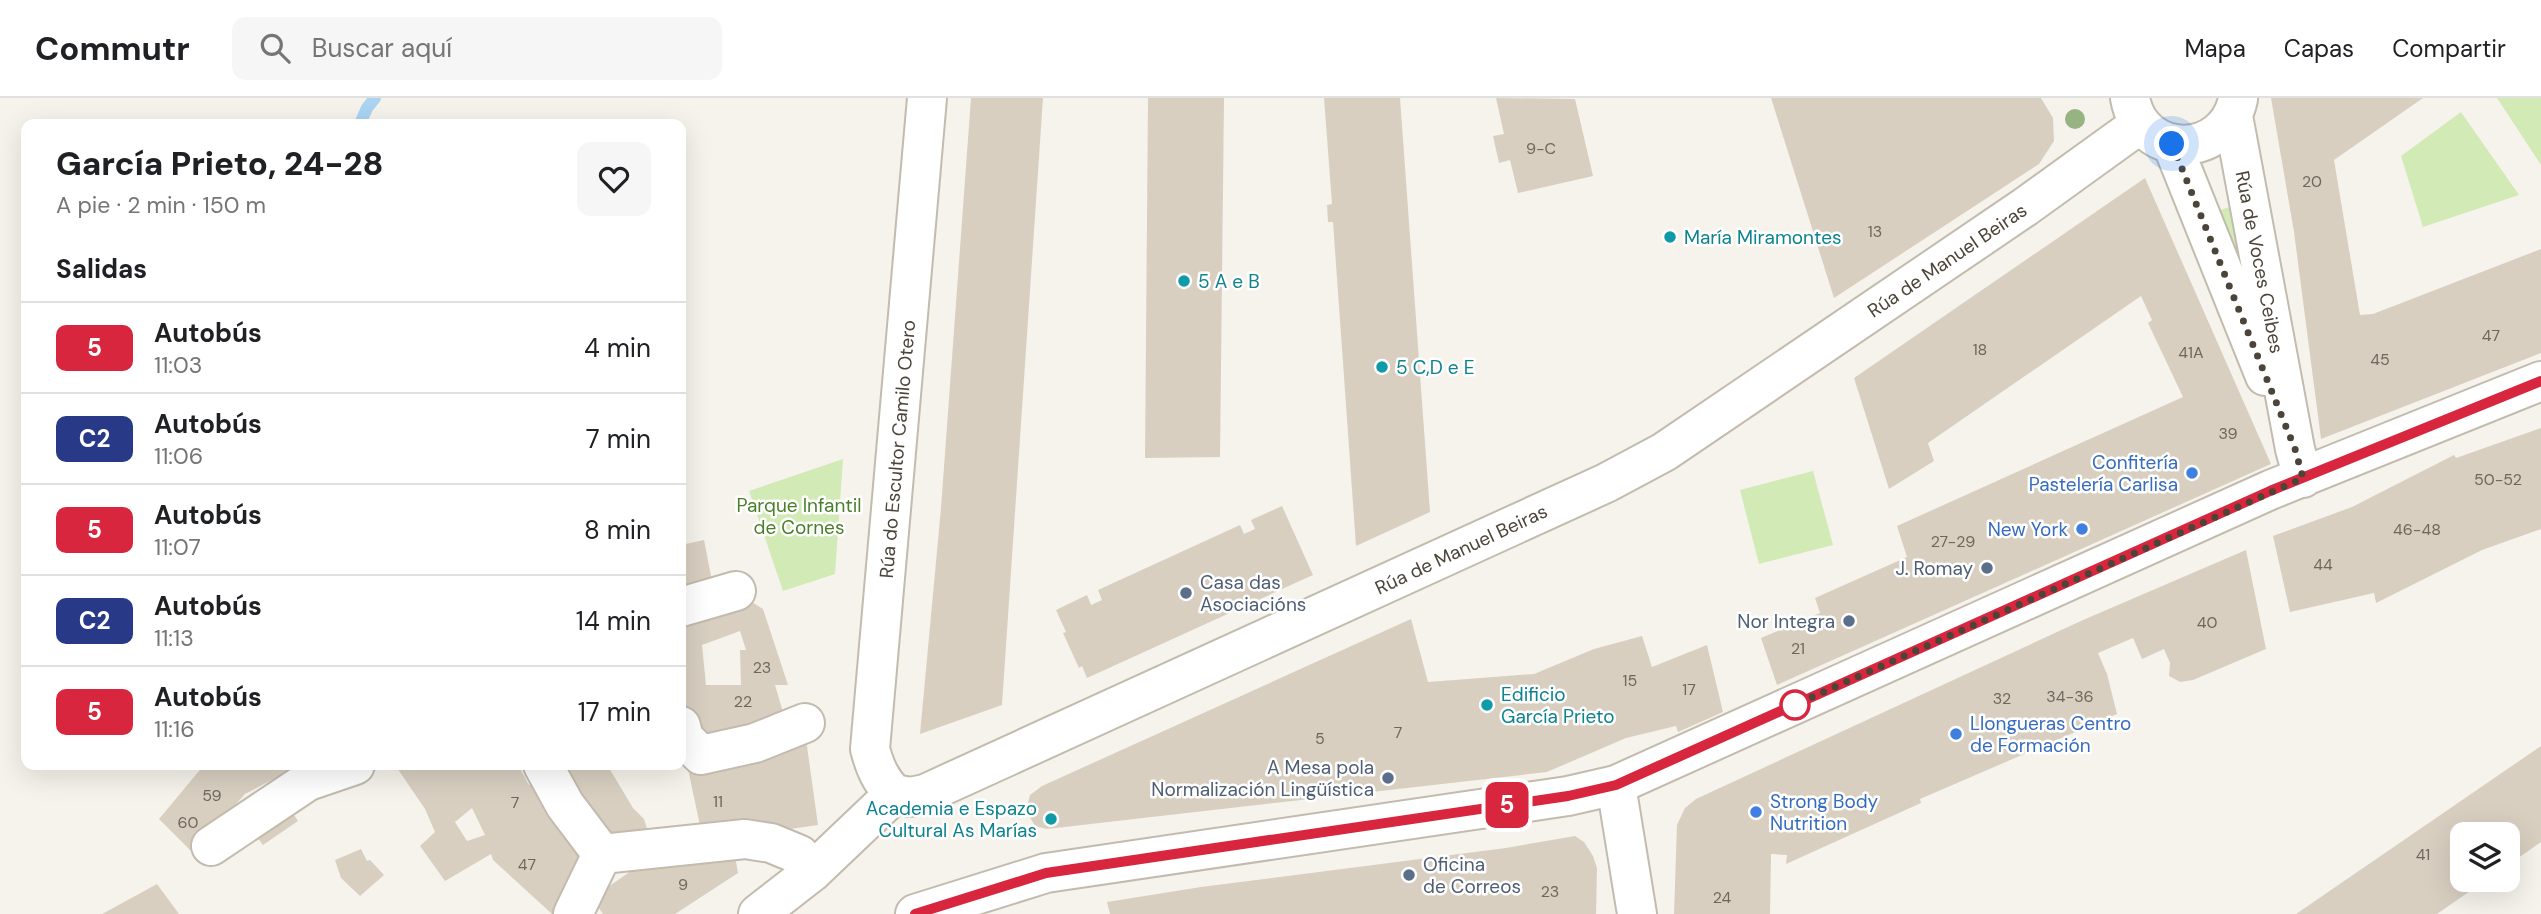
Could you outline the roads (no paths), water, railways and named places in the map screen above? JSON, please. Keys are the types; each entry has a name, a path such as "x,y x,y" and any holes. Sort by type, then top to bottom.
{"street":[{"name":"Rúa do Escultor Camilo Otero","path":"894,794 876,770 870,749 928,98"},
{"name":"Rúa de Manuel Beiras","path":"894,794 910,797 925,794 1606,483 1664,452 2025,207 2131,105"},
{"path":"2131,105 2159,139 2172,144 2190,145 2207,140 2222,130 2236,107"},
{"name":"Rúa de Voces Ceibes","path":"2236,107 2299,463"},
{"name":"Rúa de Voces Ceibes","path":"2172,144 2299,463"},
{"path":"915,914 1046,873 1568,796 1616,785 2245,502 2299,463 2541,381"},
{"path":"686,606 736,591"},
{"path":"686,740 701,755 755,743 805,723"},
{"path":"211,846 308,781 340,770"},
{"path":"546,770 565,805 603,854"},
{"path":"1616,785 1637,914"},
{"path":"758,914 812,872 894,794"},
{"path":"603,854 745,839 771,843 800,855 812,872"},
{"path":"573,914 603,854"}],"waterway":[{"path":"362,119 375,98"}],"place":[{"name":"María Miramontes","path":"1670,237"},
{"name":"5 A e B","path":"1184,281"},
{"name":"5 C,D e E","path":"1382,367"},
{"name":"Confitería Pastelería Carlisa","path":"2192,473"},
{"name":"New York","path":"2082,529"},
{"name":"J. Romay","path":"1987,568"},
{"name":"Casa das Asociacións","path":"1186,593"},
{"name":"Nor Integra","path":"1849,621"},
{"name":"Edificio García Prieto","path":"1487,705"},
{"name":"Llongueras Centro de Formación","path":"1956,734"},
{"name":"A Mesa pola Normalización Lingüística","path":"1388,778"},
{"name":"Strong Body Nutrition","path":"1756,812"},
{"name":"Academia e Espazo Cultural As Marías","path":"1051,819"},
{"name":"Oficina de Correos","path":"1409,875"}],"park label":[{"name":"Parque Infantil de Cornes","path":"799,516"}]}
